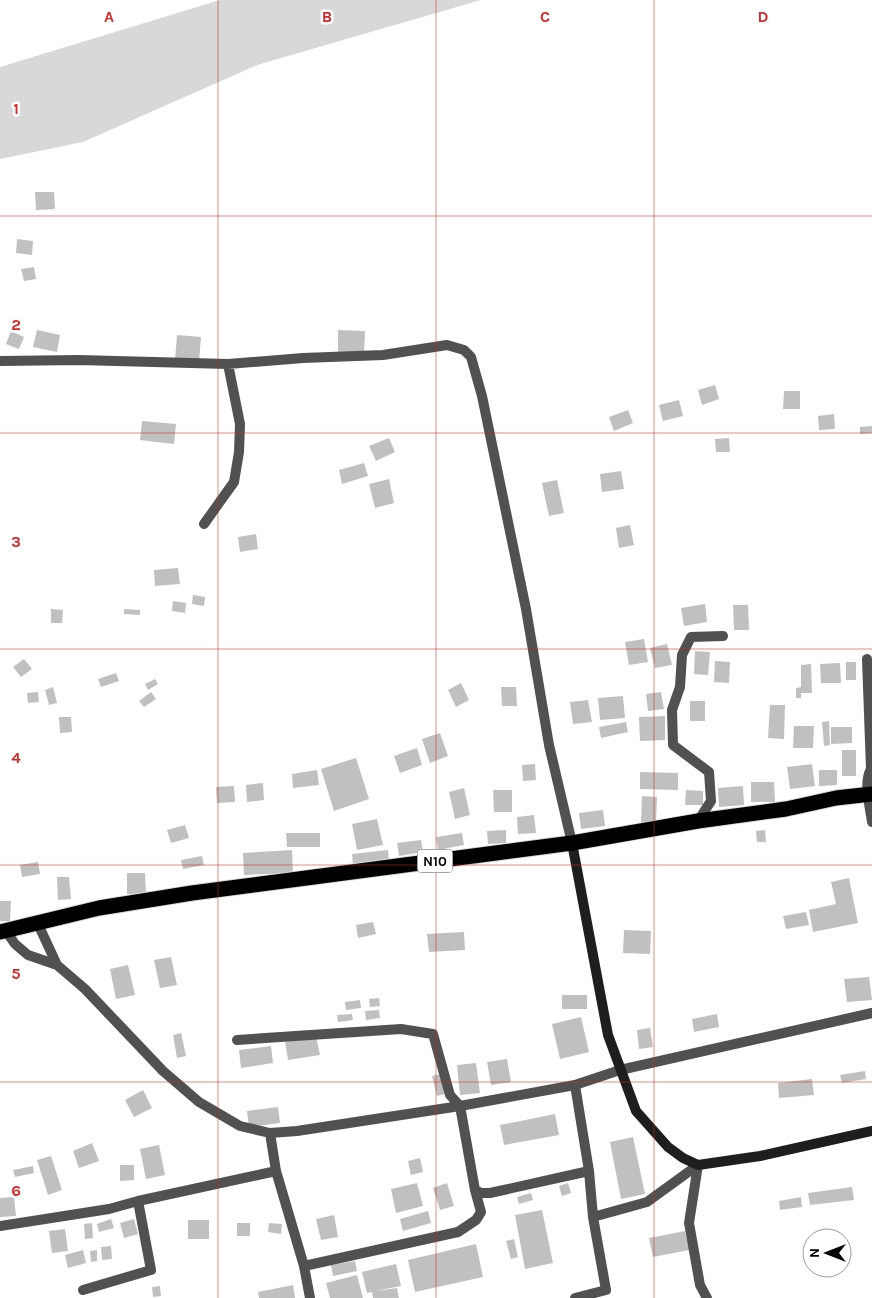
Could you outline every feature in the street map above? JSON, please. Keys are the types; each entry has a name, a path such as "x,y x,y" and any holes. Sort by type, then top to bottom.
{"highway":[{"name":"N10","path":"3,932 99,908 192,893 572,843 698,821 786,809 836,798 870,794"}],"street":[{"path":"0,361 79,360 228,364 303,358 383,355 447,345 464,350 471,357 484,405 526,609 549,745 572,843 608,1035 636,1110 668,1147 683,1158 698,1165"},
{"path":"204,524 234,482 239,452 240,424 228,364"},
{"path":"698,821 711,801 709,772 673,745 672,710 680,687 682,656 691,637 723,636"},
{"path":"867,659 871,769 868,774 872,822"},
{"path":"38,924 58,965 85,989 164,1071 199,1102 240,1126 270,1133 298,1131 460,1106 575,1085 620,1070 872,1013"},
{"path":"3,932 28,955 58,965"},
{"path":"237,1040 400,1030 433,1034 450,1095 460,1106 475,1190 481,1212 476,1220 458,1232 304,1266"},
{"path":"575,1085 589,1171 593,1217 606,1294 575,1298"},
{"path":"593,1217 647,1202 698,1165 760,1156 872,1131"},
{"path":"270,1133 276,1171 304,1266 310,1298"},
{"path":"698,1165 689,1222 700,1285 707,1298"},
{"path":"0,1226 109,1209 276,1171"},
{"path":"475,1190 490,1192 589,1171"},
{"path":"83,1290 151,1270 138,1201"}],"shaded area":[{"path":"220,0 481,0 257,65 83,142 0,159 0,67"}],"building":[{"path":"35,192 54,192 55,209 36,210"},
{"path":"17,239 33,241 32,255 16,253"},
{"path":"34,267 36,279 24,281 21,269"},
{"path":"37,330 60,335 57,352 33,347"},
{"path":"338,330 365,331 364,354 338,353"},
{"path":"11,331 24,337 19,349 6,344"},
{"path":"177,335 201,337 199,362 175,360"},
{"path":"715,385 719,399 702,405 698,390"},
{"path":"784,391 800,391 800,409 783,409"},
{"path":"679,400 683,416 663,421 659,405"},
{"path":"628,410 633,423 614,431 609,417"},
{"path":"834,414 835,429 819,430 818,416"},
{"path":"142,421 176,424 174,444 140,440"},
{"path":"872,426 872,433 860,434 860,427"},
{"path":"389,438 395,452 376,461 369,446"},
{"path":"729,438 730,452 716,452 715,439"},
{"path":"364,463 368,476 342,484 339,470"},
{"path":"621,471 624,489 602,492 600,474"},
{"path":"389,479 394,503 375,508 369,484"},
{"path":"557,480 564,513 549,516 542,483"},
{"path":"630,525 634,545 619,548 616,528"},
{"path":"256,534 258,549 240,552 238,537"},
{"path":"178,568 180,584 155,586 154,570"},
{"path":"193,595 205,597 204,606 192,604"},
{"path":"173,601 186,603 185,613 172,611"},
{"path":"705,604 707,622 684,626 681,608"},
{"path":"733,605 748,605 749,630 734,630"},
{"path":"51,609 63,610 62,623 51,623"},
{"path":"124,609 140,610 140,615 124,614"},
{"path":"644,639 648,662 629,665 625,642"},
{"path":"667,644 672,665 655,668 650,648"},
{"path":"695,651 710,652 708,675 694,674"},
{"path":"24,659 32,669 21,677 13,667"},
{"path":"715,661 730,662 729,683 714,682"},
{"path":"846,662 856,662 856,680 846,680"},
{"path":"840,663 841,683 821,683 820,664"},
{"path":"811,664 812,693 801,693 801,698 796,698 796,688 801,687 801,665"},
{"path":"116,673 119,681 101,687 98,679"},
{"path":"155,679 158,684 148,690 145,684"},
{"path":"461,683 469,700 456,707 448,690"},
{"path":"53,687 57,703 49,705 45,690"},
{"path":"501,687 516,687 517,706 502,706"},
{"path":"38,692 39,702 28,703 27,693"},
{"path":"151,692 156,699 144,707 139,701"},
{"path":"661,692 664,709 648,711 646,694"},
{"path":"623,696 625,718 600,720 598,698"},
{"path":"588,700 592,722 573,724 570,702"},
{"path":"690,701 705,701 705,721 690,721"},
{"path":"770,705 785,705 784,739 768,738"},
{"path":"665,716 665,740 640,741 639,717"},
{"path":"59,717 71,717 72,732 60,733"},
{"path":"829,721 830,745 824,746 822,722"},
{"path":"626,722 628,732 601,738 599,727"},
{"path":"794,726 814,726 813,748 793,748"},
{"path":"831,727 852,727 852,743 831,744"},
{"path":"440,733 448,756 430,763 422,739"},
{"path":"417,748 422,765 400,773 394,756"},
{"path":"842,750 856,750 856,776 842,776"},
{"path":"356,758 369,799 334,811 321,769"},
{"path":"535,764 536,780 523,781 522,765"},
{"path":"812,764 815,786 790,789 787,767"},
{"path":"317,770 319,785 293,788 292,774"},
{"path":"819,770 837,770 837,785 819,786"},
{"path":"640,772 678,773 678,790 640,789"},
{"path":"751,782 774,782 775,802 751,802"},
{"path":"263,783 264,800 247,802 246,785"},
{"path":"234,786 235,802 217,803 216,787"},
{"path":"743,786 744,805 719,807 718,788"},
{"path":"464,788 470,815 455,819 449,792"},
{"path":"493,790 512,790 512,812 494,812"},
{"path":"686,790 703,791 703,805 685,805"},
{"path":"642,796 657,797 656,822 641,822"},
{"path":"603,810 605,826 581,829 579,813"},
{"path":"534,815 536,833 518,834 517,817"},
{"path":"377,819 383,845 357,850 352,824"},
{"path":"185,825 189,838 171,843 167,830"},
{"path":"506,830 506,843 488,844 487,831"},
{"path":"765,830 766,842 757,842 756,831"},
{"path":"286,833 320,833 320,847 287,847"},
{"path":"462,833 464,845 438,850 436,837"},
{"path":"421,840 423,852 399,856 397,843"},
{"path":"292,850 293,873 244,875 243,853"},
{"path":"388,850 389,861 353,865 352,854"},
{"path":"202,856 204,865 183,869 181,860"},
{"path":"38,862 40,874 22,877 20,865"},
{"path":"127,873 145,873 146,894 127,894"},
{"path":"57,877 69,877 71,899 58,900"},
{"path":"849,878 858,923 813,932 809,910 836,904 831,882"},
{"path":"0,901 11,901 10,921 0,921"},
{"path":"806,912 809,925 786,929 783,916"},
{"path":"373,922 376,934 358,938 356,925"},
{"path":"624,930 651,931 650,954 623,953"},
{"path":"464,932 465,950 429,952 427,934"},
{"path":"171,957 177,985 160,988 154,960"},
{"path":"128,965 135,995 116,999 110,969"},
{"path":"869,977 872,1000 847,1002 844,979"},
{"path":"562,995 587,995 587,1009 562,1009"},
{"path":"379,998 380,1006 370,1007 369,999"},
{"path":"360,1000 361,1008 346,1010 345,1002"},
{"path":"379,1010 380,1018 366,1020 365,1011"},
{"path":"352,1014 353,1020 338,1022 337,1015"},
{"path":"717,1014 719,1027 694,1032 692,1019"},
{"path":"581,1017 589,1052 560,1059 552,1024"},
{"path":"650,1028 653,1047 639,1049 637,1030"},
{"path":"181,1033 186,1056 177,1058 173,1035"},
{"path":"316,1036 320,1055 288,1060 285,1042"},
{"path":"271,1046 273,1063 241,1068 239,1050"},
{"path":"507,1059 511,1082 491,1085 487,1062"},
{"path":"476,1063 480,1093 460,1095 457,1065"},
{"path":"865,1071 866,1079 842,1083 840,1075"},
{"path":"441,1074 445,1094 437,1096 432,1076"},
{"path":"812,1079 814,1095 779,1098 778,1083"},
{"path":"143,1090 152,1108 134,1117 125,1100"},
{"path":"278,1107 280,1123 249,1127 247,1111"},
{"path":"555,1114 559,1135 504,1145 500,1125"},
{"path":"633,1137 645,1194 621,1199 610,1142"},
{"path":"92,1143 99,1161 79,1168 73,1151"},
{"path":"159,1145 165,1175 146,1179 140,1149"},
{"path":"51,1156 62,1190 48,1195 37,1160"},
{"path":"420,1158 423,1172 411,1175 408,1161"},
{"path":"120,1165 134,1165 134,1180 120,1181"},
{"path":"33,1166 34,1173 15,1177 13,1170"},
{"path":"417,1183 423,1206 396,1213 391,1189"},
{"path":"447,1183 454,1206 440,1210 433,1188"},
{"path":"568,1183 571,1193 562,1196 559,1186"},
{"path":"852,1187 854,1200 810,1205 808,1193"},
{"path":"531,1193 533,1200 519,1204 517,1197"},
{"path":"14,1197 16,1216 0,1217 0,1198"},
{"path":"801,1197 802,1207 780,1210 779,1201"},
{"path":"542,1210 553,1263 525,1269 515,1215"},
{"path":"428,1211 431,1223 403,1231 400,1219"},
{"path":"334,1215 338,1237 321,1240 316,1219"},
{"path":"111,1219 114,1228 99,1232 97,1224"},
{"path":"134,1219 138,1234 124,1238 120,1223"},
{"path":"188,1220 209,1220 209,1239 188,1239"},
{"path":"92,1223 93,1238 85,1239 84,1224"},
{"path":"237,1223 250,1223 250,1236 237,1236"},
{"path":"269,1223 282,1224 281,1234 268,1232"},
{"path":"65,1229 68,1251 52,1253 49,1231"},
{"path":"685,1231 689,1250 653,1257 649,1238"},
{"path":"514,1239 518,1257 511,1259 506,1241"},
{"path":"476,1244 483,1277 415,1292 408,1260"},
{"path":"111,1246 112,1259 102,1260 101,1247"},
{"path":"83,1250 86,1263 68,1268 65,1255"},
{"path":"97,1250 97,1261 91,1262 90,1251"},
{"path":"355,1261 357,1271 333,1276 331,1265"},
{"path":"396,1264 401,1286 375,1291 397,1288 399,1298 373,1298 372,1292 367,1293 362,1272"},
{"path":"357,1275 363,1298 330,1298 326,1283"},
{"path":"293,1285 295,1298 259,1298 258,1292"},
{"path":"160,1286 161,1296 153,1297 152,1287"}]}
